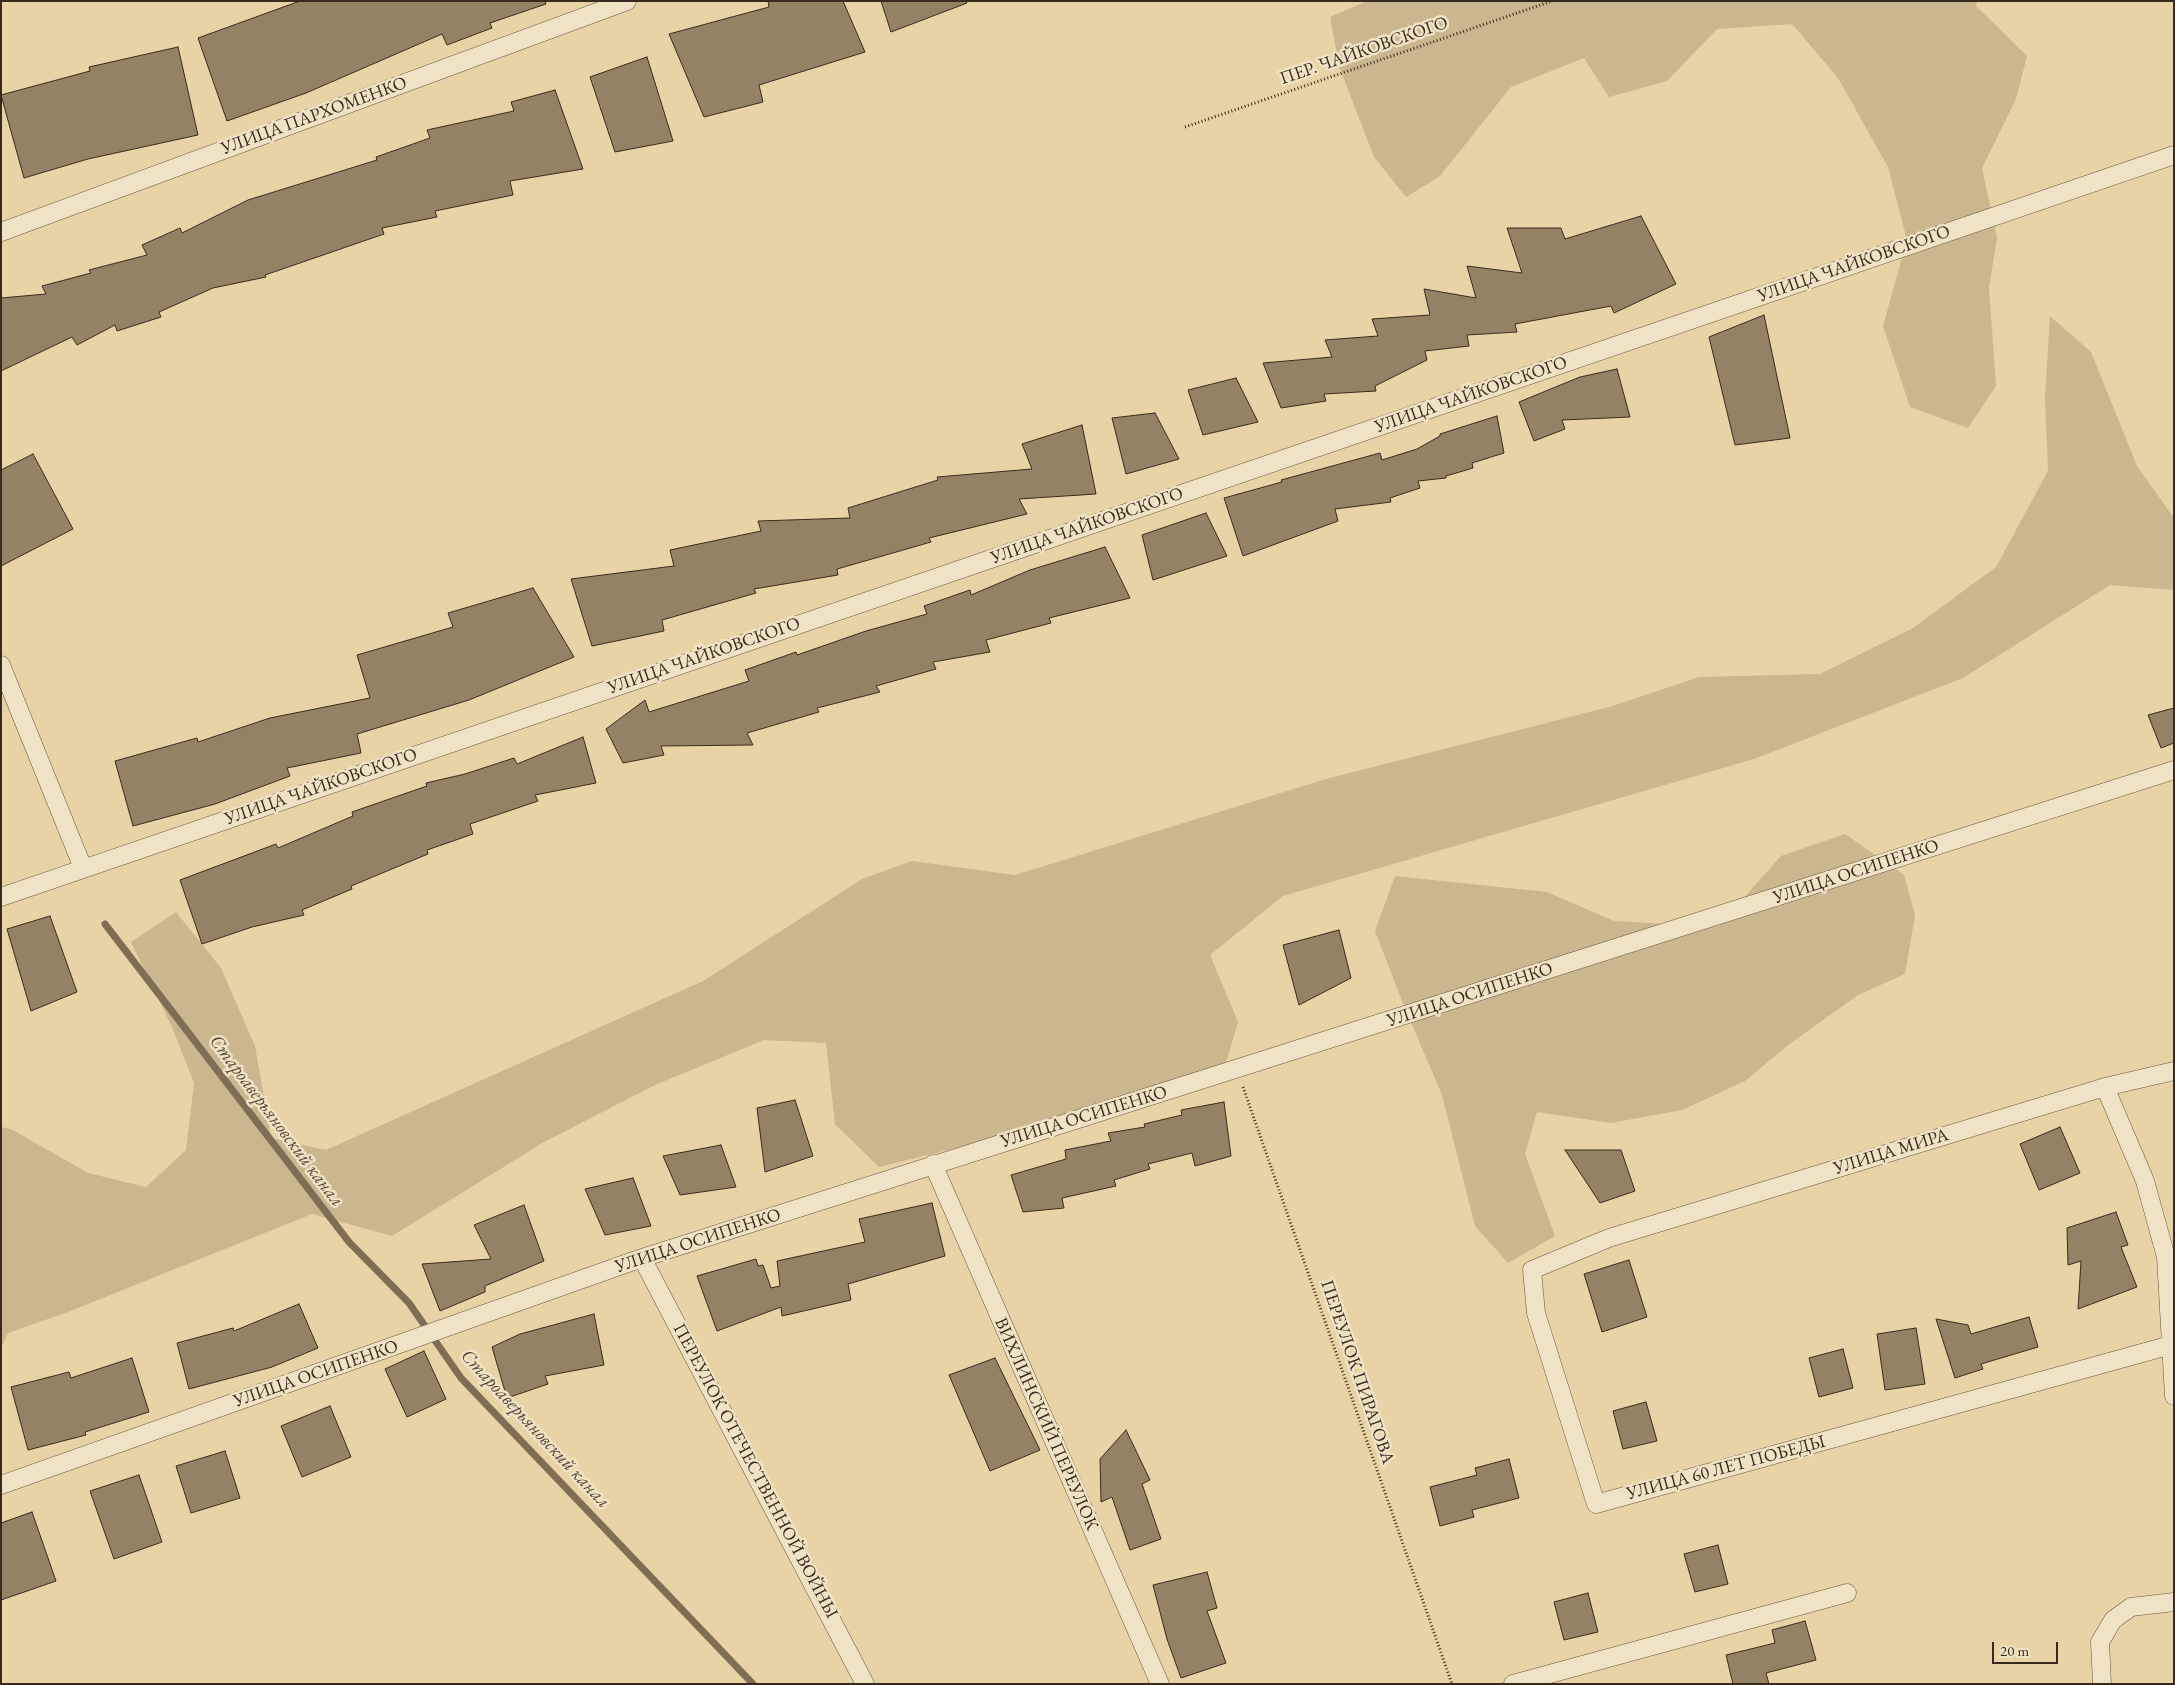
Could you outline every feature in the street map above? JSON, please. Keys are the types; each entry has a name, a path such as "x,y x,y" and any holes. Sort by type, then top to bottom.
{"street":[{"name":"УЛИЦА ПАРХОМЕНКО","path":"1,232 627,1"},
{"name":"УЛИЦА ЧАЙКОВСКОГО","path":"1,897 2174,155"},
{"path":"1,665 84,868"},
{"name":"УЛИЦА ОСИПЕНКО","path":"1,1485 642,1258 2174,770"},
{"name":"УЛИЦА МИРА","path":"1609,1238 2106,1087 2174,1071"},
{"path":"2106,1087 2145,1182 2166,1257 2174,1396"},
{"name":"ВИХЛИНСКИЙ ПЕРЕУЛОК","path":"934,1164 1160,1684"},
{"name":"УЛИЦА 60 ЛЕТ ПОБЕДЫ","path":"1609,1238 1532,1270 1536,1313 1596,1504 2171,1345"},
{"name":"ПЕРЕУЛОК ОТЕЧЕСТВЕННОЙ ВОЙНЫ","path":"642,1258 865,1684"},
{"path":"1513,1684 1847,1593"},
{"path":"2102,1684 2100,1642 2113,1620 2131,1607 2174,1602"}],"path":[{"name":"ПЕР. ЧАЙКОВСКОГО","path":"1185,127 1552,1"},
{"name":"ПЕРЕУЛОК ПИРАГОВА","path":"1237,1069 1452,1684"}],"shaded area":[{"path":"1367,1 1977,1 1976,6 2027,56 2016,99 1982,168 1997,238 1989,287 1996,386 1968,428 1910,407 1883,326 1907,240 1888,167 1838,78 1792,24 1717,29 1667,81 1609,97 1584,58 1511,87 1440,176 1406,197 1374,157 1339,66 1330,17"},
{"path":"2050,316 2091,352 2137,466 2174,518 2174,590 2110,585 1963,678 1754,759 1283,896 1210,955 1238,1022 1220,1083 879,1167 835,1124 826,1043 764,1040 655,1085 544,1142 392,1236 312,1214 68,1312 8,1333 1,1347 1,1127 11,1129 88,1173 146,1187 186,1150 194,1083 172,1027 131,942 176,912 221,968 255,1046 271,1138 326,1150 703,981 862,879 912,861 1015,875 1326,779 1609,707 1699,677 1820,674 1913,628 1996,567 2048,471 2045,397"},
{"path":"1845,834 1904,875 1915,915 1905,974 1858,995 1788,1045 1745,1081 1682,1110 1611,1123 1537,1112 1525,1154 1555,1236 1508,1263 1475,1226 1442,1095 1404,1006 1375,931 1395,876 1547,892 1614,921 1685,925 1739,903 1781,856"}],"building":[{"path":"300,1 545,1 546,4 490,23 492,28 447,45 442,34 306,93 227,121 198,38"},
{"path":"768,1 843,1 865,52 759,85 763,102 704,117 669,34 769,7"},
{"path":"881,1 966,1 967,3 891,32"},
{"path":"178,47 198,135 88,159 24,178 1,95 90,71 89,67"},
{"path":"647,57 673,141 615,152 590,77"},
{"path":"555,90 583,169 510,181 513,195 435,211 437,217 382,228 384,234 265,275 266,277 213,288 159,312 161,317 117,331 115,325 77,345 72,337 1,371 1,298 46,294 42,286 91,273 89,270 147,255 142,245 180,228 182,233 248,200 377,160 376,157 430,138 427,130 514,111 511,102"},
{"path":"1641,216 1676,284 1614,313 1611,306 1515,324 1517,332 1467,335 1469,346 1425,351 1427,360 1375,386 1376,391 1324,394 1326,401 1281,408 1263,363 1332,357 1325,340 1378,336 1372,319 1430,315 1424,289 1476,298 1467,266 1522,273 1507,228 1561,228 1565,239"},
{"path":"1764,315 1790,438 1735,445 1709,337"},
{"path":"1617,369 1630,417 1562,420 1565,429 1534,441 1519,402 1580,377"},
{"path":"1236,378 1258,422 1203,435 1188,390"},
{"path":"1155,413 1179,459 1126,474 1112,418"},
{"path":"1497,416 1504,453 1472,463 1473,468 1446,476 1446,478 1418,481 1420,488 1390,498 1391,502 1335,509 1338,521 1243,556 1224,498 1380,453 1382,460 1417,449 1440,436 1440,434"},
{"path":"1082,425 1096,494 1019,499 1027,514 929,538 931,542 837,569 838,575 754,589 756,593 662,620 664,631 592,646 571,579 674,566 670,550 761,531 758,521 850,518 848,508 938,480 937,477 1032,469 1022,444"},
{"path":"33,454 73,529 1,566 1,470"},
{"path":"1206,513 1227,556 1153,580 1142,535"},
{"path":"1105,547 1130,598 1049,618 1051,623 986,640 990,652 933,662 936,669 876,686 880,692 817,708 819,712 747,733 753,745 661,746 664,755 623,763 606,729 645,700 649,712 749,681 745,670 796,652 797,655 866,631 927,614 924,606 970,590 971,595 1030,570"},
{"path":"533,588 574,657 469,700 357,734 361,753 287,768 290,776 215,804 133,826 115,761 197,738 198,742 270,718 370,698 357,655 453,627 448,613"},
{"path":"2174,708 2174,743 2161,748 2148,715"},
{"path":"583,737 596,783 535,795 538,801 470,824 473,834 427,850 428,854 351,886 352,889 302,910 304,915 252,927 202,944 180,880 276,844 278,848 353,816 352,812 427,786 426,783 465,774 514,758 517,764"},
{"path":"50,916 77,992 31,1011 7,929"},
{"path":"1339,930 1351,978 1299,1005 1283,945"},
{"path":"795,1100 813,1156 765,1172 757,1108"},
{"path":"1224,1102 1231,1156 1195,1166 1192,1153 1148,1164 1150,1169 1114,1180 1116,1186 1062,1198 1064,1208 1023,1212 1011,1175 1066,1159 1065,1150 1111,1141 1108,1133 1145,1127 1144,1124 1182,1115 1181,1110"},
{"path":"2060,1127 2080,1173 2039,1190 2020,1144"},
{"path":"721,1145 736,1187 680,1195 663,1156"},
{"path":"1565,1150 1621,1150 1635,1191 1600,1203"},
{"path":"633,1178 651,1226 605,1235 585,1189"},
{"path":"932,1203 945,1256 848,1284 851,1300 782,1316 781,1307 717,1331 697,1276 756,1259 758,1266 763,1265 771,1288 780,1286 777,1261 865,1242 859,1219"},
{"path":"524,1205 544,1261 485,1286 485,1292 440,1311 422,1264 491,1259 474,1225"},
{"path":"2116,1212 2128,1245 2121,1247 2137,1287 2078,1309 2081,1261 2068,1265 2067,1228"},
{"path":"1629,1260 1647,1317 1602,1332 1584,1274"},
{"path":"299,1304 318,1348 272,1367 189,1389 177,1343 233,1328 234,1331"},
{"path":"594,1314 604,1365 545,1376 548,1384 507,1398 492,1347 520,1334"},
{"path":"2029,1317 2038,1347 1981,1364 1983,1369 1955,1378 1936,1319 1968,1325 1971,1334"},
{"path":"1916,1328 1925,1384 1885,1390 1877,1334"},
{"path":"1843,1349 1853,1388 1819,1397 1809,1358"},
{"path":"424,1351 446,1399 407,1417 385,1369"},
{"path":"132,1358 149,1412 85,1432 86,1435 28,1450 11,1387 69,1372 71,1378"},
{"path":"995,1358 1040,1450 990,1471 949,1375"},
{"path":"1646,1402 1657,1441 1623,1449 1613,1411"},
{"path":"330,1406 351,1457 302,1477 281,1426"},
{"path":"1126,1430 1150,1480 1142,1484 1161,1539 1130,1550 1112,1497 1101,1502 1100,1459"},
{"path":"225,1451 240,1498 191,1513 176,1466"},
{"path":"1509,1459 1519,1498 1472,1510 1474,1517 1440,1526 1430,1487 1477,1475 1475,1468"},
{"path":"139,1475 162,1542 114,1559 90,1491"},
{"path":"32,1512 56,1581 1,1600 1,1523"},
{"path":"1718,1545 1728,1584 1695,1592 1684,1554"},
{"path":"1207,1572 1217,1608 1207,1611 1226,1663 1181,1678 1167,1639 1153,1585"},
{"path":"1588,1593 1598,1632 1564,1640 1554,1602"},
{"path":"1805,1621 1816,1660 1766,1673 1769,1684 1733,1684 1726,1655 1775,1643 1772,1630"}],"waterway":[{"name":"Староаверьяновский канал","path":"105,924 349,1242 409,1303 461,1378 753,1684"}]}
